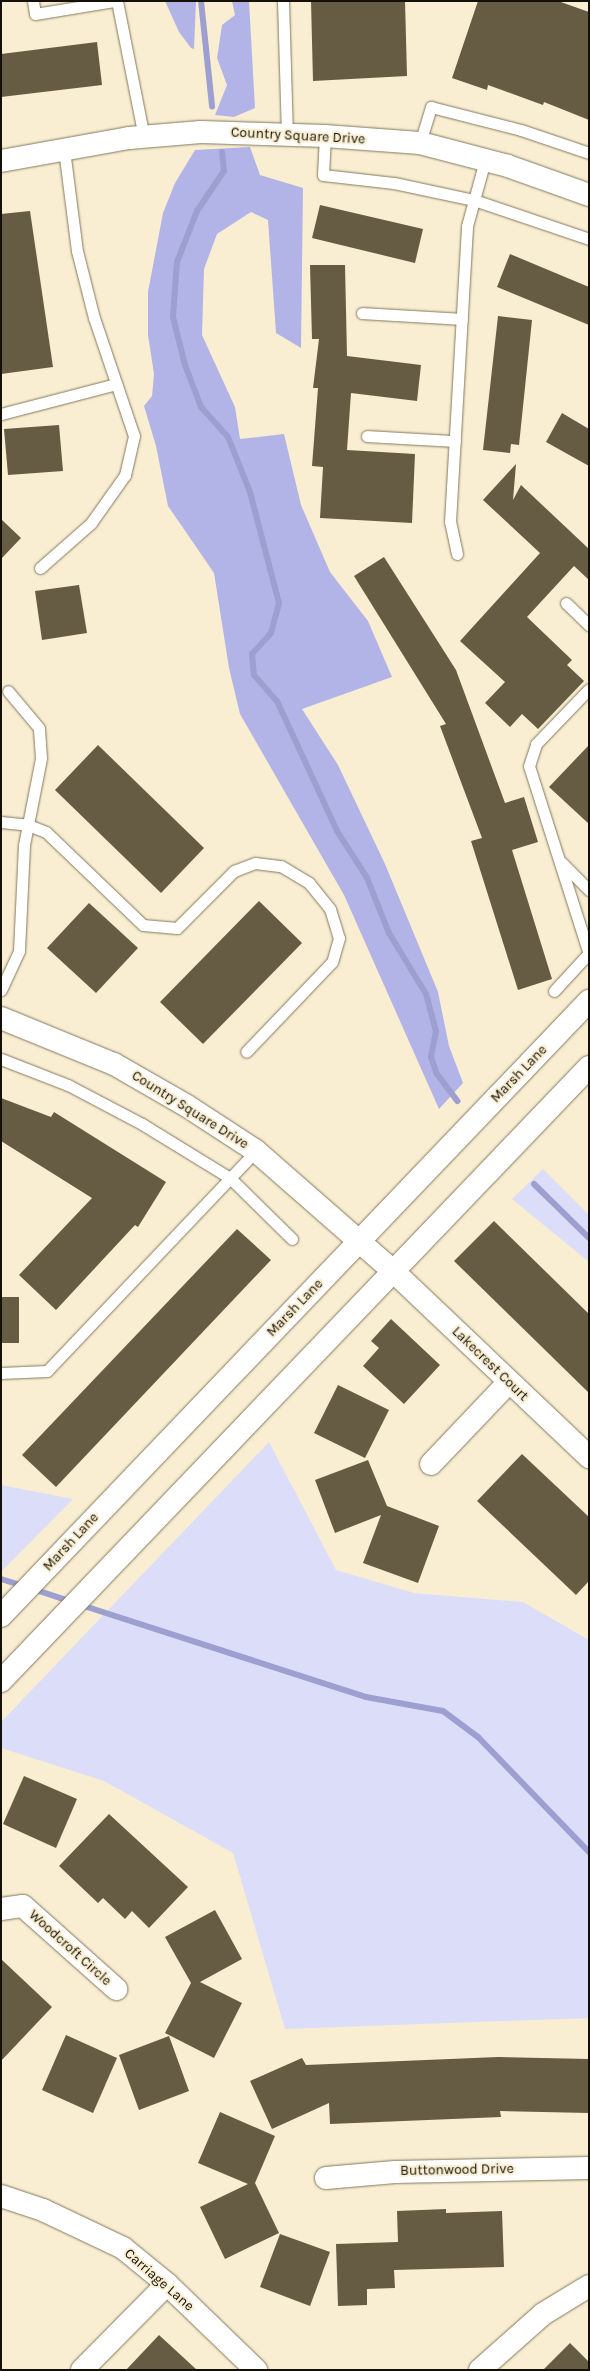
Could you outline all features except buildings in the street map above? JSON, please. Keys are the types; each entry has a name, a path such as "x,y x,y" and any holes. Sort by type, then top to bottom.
{"street":[{"name":"Country Square Drive","path":"1,161 64,149 144,137 201,132 325,136 420,143 485,160 589,195"},
{"name":"Marsh Lane","path":"1,1616 115,1495 589,1001"},
{"name":"Country Square Drive","path":"1,1018 114,1064 199,1113 256,1151 392,1270"},
{"path":"1,1681 392,1270 589,1066"},
{"name":"Lakecrest Court","path":"392,1270 589,1457"},
{"path":"431,1464 509,1382"},
{"name":"Woodcroft Circle","path":"1,1909 24,1906 116,1989"},
{"name":"Buttonwood Drive","path":"326,2178 395,2172 589,2168"},
{"name":"Carriage Lane","path":"1,2196 43,2210 123,2248 167,2284 256,2370"},
{"path":"82,2370 167,2284"},
{"path":"480,2370 543,2314 589,2286"}],"lane":[{"path":"33,1 35,14 115,1 144,137"},
{"path":"283,1 287,134"},
{"path":"420,143 431,107 521,130 589,153"},
{"path":"325,136 323,175 394,183 474,200 589,239"},
{"path":"40,568 91,523 125,474 134,436 94,318 77,251 64,149"},
{"path":"457,554 450,522 467,226 485,160"},
{"path":"362,313 462,319"},
{"path":"1,414 116,384"},
{"path":"367,436 455,441"},
{"path":"566,603 589,625"},
{"path":"554,991 589,954 530,766 536,744 589,689"},
{"path":"1,990 19,951 24,845 41,758 39,728 8,691"},
{"path":"1,822 28,825 46,832 143,925 177,928 234,871 255,863 281,866 309,883 330,909 338,938 332,962 246,1052"},
{"path":"559,860 589,890"},
{"path":"1,1059 68,1085 129,1117 230,1178 292,1239"},
{"path":"1,1373 47,1371 256,1151"}],"shaded area":[{"path":"165,1 196,1 194,49 191,48 179,32"},
{"path":"232,1 249,1 255,108 234,117 215,115 227,85 217,58 222,25 235,15"},
{"path":"250,147 260,175 303,188 301,348 276,333 268,220 251,212 217,234 204,269 202,335 235,407 240,439 284,434 301,505 330,572 368,621 392,677 302,709 338,765 385,864 438,992 449,1046 463,1083 439,1109 344,895 240,714 229,668 214,573 168,506 156,446 144,406 152,396 154,374 148,335 148,292 163,213 175,183 195,150"},
{"path":"543,1169 589,1215 589,1262 512,1199"},
{"path":"269,1442 336,1570 414,1593 523,1602 589,1640 589,2018 285,2029 233,1853 104,1781 1,1748 1,1722"},
{"path":"1,1485 73,1499 1,1572"}],"waterway":[{"path":"201,1 212,106"},
{"path":"222,152 224,171 197,211 177,262 173,317 185,365 201,407 228,437 250,492 279,603 271,633 252,654 254,675 277,701 337,831 367,878 389,933 426,994 436,1031 431,1057 437,1074 457,1101"},
{"path":"534,1184 589,1238"},
{"path":"1,1579 24,1586"},
{"path":"33,1589 72,1602"},
{"path":"81,1605 366,1697 443,1711 478,1737 589,1852"}]}
